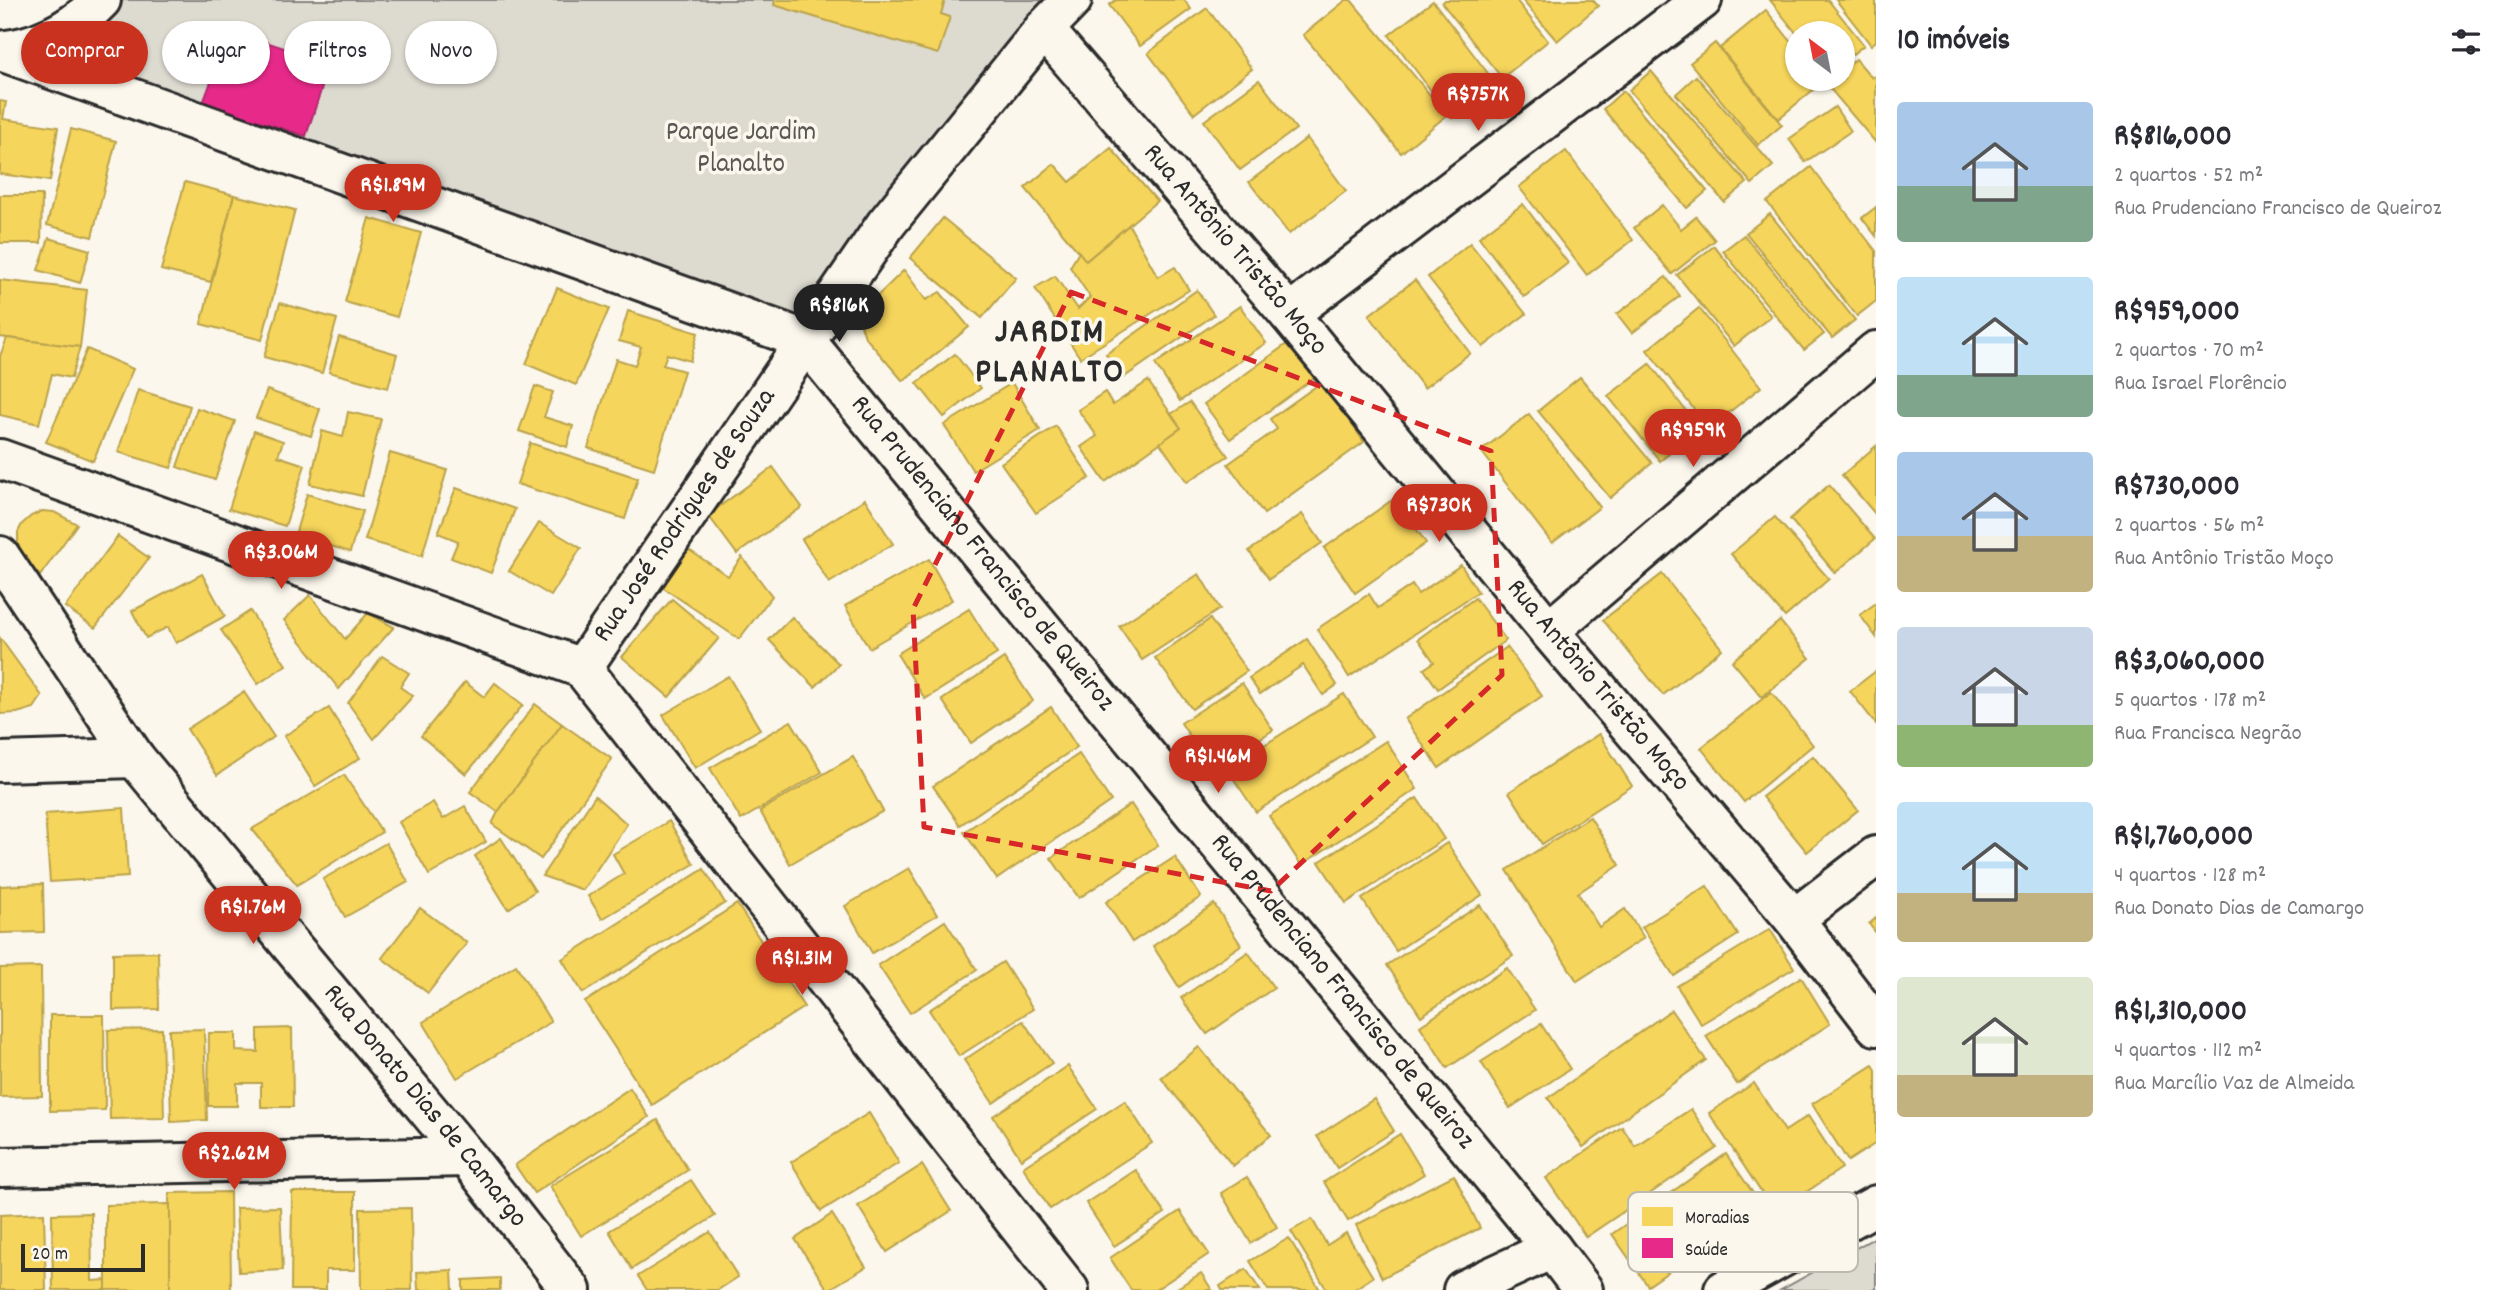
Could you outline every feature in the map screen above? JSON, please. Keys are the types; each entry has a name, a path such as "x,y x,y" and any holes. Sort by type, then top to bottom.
{"street":[{"path":"1,51 32,46 54,36 76,22 101,0"},
{"name":"Rua José Rodrigues de Souza","path":"582,668 886,224 1044,29 1072,0"},
{"path":"1289,314 1703,0"},
{"name":"Rua Antônio Tristão Moço","path":"1044,29 1289,314 1549,631 1794,919 1876,1026"},
{"path":"1,51 806,340"},
{"name":"Rua Prudenciano Francisco de Queiroz","path":"806,340 1552,1248 1583,1290"},
{"path":"1549,631 1876,351"},
{"path":"0,459 582,668 1069,1290"},
{"name":"Rua Donato Dias de Camargo","path":"0,555 135,758 467,1157 571,1290"},
{"path":"0,762 135,758"},
{"path":"1794,919 1876,856"},
{"path":"0,1167 467,1157"},
{"path":"1858,1216 1876,1206"},
{"path":"1463,1290 1552,1248"},
{"path":"1724,1290 1757,1272"}],"highlighted area":[{"path":"1071,292 1491,451 1502,675 1271,891 924,827 913,609"}],"green space":[{"name":"Parque Jardim Planalto","path":"115,0 1057,0 802,330 120,84 148,84 148,21 85,21"},
{"path":"1876,1237 1876,1290 1781,1290 1813,1272 1858,1272 1858,1247"}],"building: Moradias":[{"path":"775,0 945,0 941,14 950,17 938,54 774,5"},
{"path":"1116,0 1184,0 1191,9 1140,46 1109,5"},
{"path":"1346,0 1351,0 1447,115 1401,153 1303,35"},
{"path":"1445,0 1516,0 1548,41 1502,78 1442,3"},
{"path":"1522,0 1593,0 1598,6 1557,41"},
{"path":"1770,0 1828,0 1845,21 1787,21"},
{"path":"1836,0 1876,0 1876,41 1871,45 1855,21"},
{"path":"1433,1 1496,84 1452,118 1389,35"},
{"path":"1207,8 1252,69 1194,114 1148,53"},
{"path":"1766,10 1785,34 1785,91 1812,91 1778,119 1720,48"},
{"path":"1855,34 1864,45 1855,52"},
{"path":"1715,43 1782,125 1758,145 1690,63"},
{"path":"1855,60 1872,78 1876,75 1876,143 1832,91 1855,91"},
{"path":"1651,71 1747,183 1724,202 1629,90"},
{"path":"1696,76 1773,166 1752,184 1676,94"},
{"path":"1259,80 1296,129 1240,170 1204,121"},
{"path":"1623,91 1707,191 1687,208 1603,109"},
{"path":"0,101 6,102 3,119 58,127 50,181 0,174"},
{"path":"1835,107 1851,131 1805,162 1789,139"},
{"path":"71,129 116,141 92,237 47,225"},
{"path":"1307,138 1346,191 1289,234 1249,182"},
{"path":"1111,148 1157,201 1086,261 1025,188 1054,164 1070,182"},
{"path":"1566,151 1633,240 1587,275 1519,187"},
{"path":"1811,167 1876,251 1876,301 1857,316 1767,202"},
{"path":"185,182 234,195 211,282 161,270"},
{"path":"0,195 42,195 41,243 0,243"},
{"path":"234,195 295,210 262,340 201,324"},
{"path":"1523,204 1568,263 1524,297 1479,237"},
{"path":"1662,205 1681,229 1696,217 1715,240 1672,274 1634,228"},
{"path":"1876,207 1876,236 1862,218"},
{"path":"1770,214 1855,320 1832,338 1746,233"},
{"path":"369,218 421,233 397,317 345,302"},
{"path":"943,218 1016,278 982,318 910,258"},
{"path":"1129,225 1158,277 1175,267 1189,290 1080,358 1035,288 1055,276 1078,309 1090,297 1070,267 1079,252 1086,261"},
{"path":"1744,235 1824,334 1804,350 1723,251"},
{"path":"49,238 90,250 80,283 38,270"},
{"path":"1470,243 1526,314 1483,347 1428,277"},
{"path":"1714,246 1771,316 1734,346 1677,275"},
{"path":"904,270 926,300 940,292 969,327 903,381 865,337 860,322 864,309"},
{"path":"1666,277 1680,296 1632,333 1617,314"},
{"path":"0,280 87,290 80,347 0,337"},
{"path":"1415,280 1470,353 1424,388 1369,315"},
{"path":"557,288 609,309 576,385 526,364"},
{"path":"1197,290 1214,315 1123,378 1106,354"},
{"path":"280,303 337,319 322,373 264,357"},
{"path":"1240,306 1266,343 1180,401 1155,364"},
{"path":"1699,308 1761,387 1709,428 1647,350"},
{"path":"628,311 698,333 690,361 667,354 663,365 684,371 654,469 588,448 616,359 635,365 641,347 619,341"},
{"path":"339,337 397,354 388,388 329,372"},
{"path":"7,338 80,347 71,378 52,374 39,424 0,415 0,356"},
{"path":"1295,338 1321,373 1230,439 1204,404"},
{"path":"87,349 133,369 93,461 46,442"},
{"path":"955,354 981,388 944,417 917,383"},
{"path":"1650,364 1700,429 1660,461 1608,396"},
{"path":"1580,377 1652,463 1610,498 1538,411"},
{"path":"1148,381 1181,428 1105,482 1081,447 1097,436 1078,410 1105,392 1113,405"},
{"path":"1322,382 1364,442 1264,514 1228,464 1277,429 1270,419"},
{"path":"1012,383 1040,430 973,471 944,425"},
{"path":"535,386 553,392 544,417 573,426 567,447 519,431"},
{"path":"138,390 190,406 171,468 118,452"},
{"path":"267,390 320,409 311,436 256,418"},
{"path":"1190,402 1228,456 1187,482 1160,443 1181,428 1171,414"},
{"path":"197,408 235,421 215,480 177,467"},
{"path":"348,412 381,419 362,496 310,484 322,431 343,437"},
{"path":"1529,414 1600,507 1552,543 1481,451"},
{"path":"1056,426 1090,478 1036,513 1001,463"},
{"path":"254,431 283,441 278,456 305,465 285,526 229,509"},
{"path":"530,443 638,478 625,519 517,484"},
{"path":"1876,446 1876,515 1842,475"},
{"path":"390,453 447,470 422,556 365,540"},
{"path":"773,467 802,507 737,554 708,515"},
{"path":"1829,485 1875,539 1835,573 1790,519"},
{"path":"456,488 515,509 491,573 451,558 458,541 438,533"},
{"path":"307,494 363,511 350,552 295,535"},
{"path":"1395,498 1426,543 1355,593 1324,548"},
{"path":"865,499 893,544 829,583 802,539"},
{"path":"42,511 54,512 77,524 40,576 21,556 18,532 31,516"},
{"path":"1302,514 1322,543 1269,579 1249,551"},
{"path":"1775,517 1829,579 1785,617 1731,554"},
{"path":"539,523 581,548 551,596 509,571"},
{"path":"118,536 149,558 95,628 65,607"},
{"path":"686,548 728,576 742,557 772,596 739,639 659,585"},
{"path":"929,559 952,600 869,648 845,606"},
{"path":"1461,565 1478,592 1349,677 1317,629 1369,594 1378,608 1412,585 1418,594"},
{"path":"202,574 225,616 176,643 168,627 146,638 132,611"},
{"path":"1199,574 1220,609 1142,660 1119,626"},
{"path":"1662,574 1722,649 1663,695 1603,620"},
{"path":"310,595 345,639 368,613 394,627 339,689 284,620"},
{"path":"1475,598 1506,640 1438,689 1424,669 1434,662 1418,639"},
{"path":"672,599 719,638 669,697 622,657"},
{"path":"1876,603 1876,637 1860,615"},
{"path":"969,609 997,654 925,699 897,654"},
{"path":"250,611 286,665 258,684 221,630"},
{"path":"792,617 839,664 815,687 769,640"},
{"path":"1210,619 1247,671 1192,709 1155,658"},
{"path":"1780,621 1810,658 1762,697 1732,661"},
{"path":"0,638 42,696 34,708 0,714"},
{"path":"1307,639 1337,685 1323,695 1303,665 1260,694 1249,678"},
{"path":"1507,647 1542,696 1439,768 1405,719"},
{"path":"382,656 409,673 400,687 413,696 374,739 348,703"},
{"path":"1004,658 1033,701 971,743 942,700"},
{"path":"1876,671 1876,724 1850,691"},
{"path":"728,676 760,729 695,768 663,715"},
{"path":"465,682 484,697 495,683 523,705 466,774 421,736"},
{"path":"1242,683 1273,730 1212,770 1181,723"},
{"path":"244,692 274,737 217,775 187,729"},
{"path":"1771,692 1813,745 1744,802 1701,748"},
{"path":"1344,694 1372,737 1256,812 1227,769"},
{"path":"535,704 562,724 498,812 470,792"},
{"path":"1051,707 1077,747 960,825 933,786"},
{"path":"329,708 360,758 315,786 284,736"},
{"path":"791,721 822,772 741,820 710,768"},
{"path":"562,724 612,759 541,859 492,824"},
{"path":"1599,734 1632,786 1542,844 1509,792"},
{"path":"1386,741 1417,789 1301,865 1269,816"},
{"path":"1079,754 1111,801 997,879 964,832"},
{"path":"1813,756 1858,810 1807,852 1762,797"},
{"path":"853,757 883,811 790,864 760,811"},
{"path":"344,775 382,832 297,885 252,829"},
{"path":"595,796 627,824 583,890 542,876"},
{"path":"1417,798 1444,839 1346,903 1319,862"},
{"path":"433,802 443,819 465,806 486,842 429,875 399,822"},
{"path":"1131,804 1158,845 1079,898 1051,858"},
{"path":"124,808 128,877 50,882 45,814"},
{"path":"1590,817 1620,865 1578,893 1599,927 1625,909 1644,938 1577,981 1507,870"},
{"path":"669,821 694,864 602,919 588,896 624,874 613,854"},
{"path":"501,838 535,891 508,909 475,856"},
{"path":"386,843 408,882 345,917 323,879"},
{"path":"1447,843 1482,895 1396,951 1362,899"},
{"path":"1175,857 1201,897 1132,942 1106,902"},
{"path":"909,868 937,915 872,953 845,906"},
{"path":"704,869 725,903 583,993 562,959"},
{"path":"43,884 44,932 0,933 0,886"},
{"path":"1707,886 1738,935 1674,976 1642,927"},
{"path":"737,904 804,1007 652,1105 585,1002"},
{"path":"1214,904 1241,945 1179,987 1153,946"},
{"path":"1480,905 1513,956 1421,1016 1387,965"},
{"path":"420,908 467,943 428,993 382,958"},
{"path":"1876,918 1876,933 1869,924"},
{"path":"945,921 977,970 910,1013 878,965"},
{"path":"1770,929 1794,968 1701,1024 1677,986"},
{"path":"158,952 159,1009 113,1010 113,953"},
{"path":"1248,952 1274,988 1207,1034 1181,998"},
{"path":"1003,962 1033,1009 959,1056 929,1010"},
{"path":"516,965 551,1022 457,1078 423,1022"},
{"path":"41,967 42,1096 0,1097 0,968"},
{"path":"1507,968 1535,1010 1447,1068 1420,1026"},
{"path":"1801,977 1830,1024 1737,1084 1706,1036"},
{"path":"1671,1010 1706,1060 1583,1147 1548,1098"},
{"path":"50,1015 104,1015 105,1110 50,1111"},
{"path":"1023,1021 1052,1063 993,1103 964,1060"},
{"path":"1541,1024 1570,1069 1510,1108 1481,1062"},
{"path":"292,1028 293,1107 261,1107 261,1083 237,1083 237,1106 208,1106 209,1033 236,1033 236,1051 258,1052 258,1029"},
{"path":"162,1029 164,1118 110,1119 108,1030"},
{"path":"204,1029 207,1120 171,1122 169,1030"},
{"path":"1199,1047 1271,1135 1233,1166 1161,1078"},
{"path":"1873,1065 1876,1070 1876,1143 1848,1161 1812,1104"},
{"path":"1068,1066 1097,1109 1021,1159 993,1116"},
{"path":"1754,1083 1785,1131 1808,1116 1842,1168 1806,1192 1761,1192 1709,1113"},
{"path":"630,1088 649,1117 534,1193 515,1165"},
{"path":"1374,1099 1394,1131 1337,1168 1317,1136"},
{"path":"1125,1101 1152,1143 1050,1209 1023,1167"},
{"path":"1691,1109 1717,1148 1652,1192 1628,1192 1628,1208 1586,1237 1546,1178 1622,1127 1635,1146"},
{"path":"869,1113 899,1163 821,1211 791,1162"},
{"path":"658,1120 688,1170 581,1236 550,1186"},
{"path":"1400,1134 1424,1174 1348,1221 1324,1182"},
{"path":"1726,1154 1752,1192 1672,1192"},
{"path":"922,1165 951,1211 887,1252 858,1206"},
{"path":"1136,1170 1165,1213 1114,1246 1086,1203"},
{"path":"1454,1175 1480,1228 1382,1278 1356,1225"},
{"path":"1247,1177 1277,1227 1251,1243 1221,1193"},
{"path":"691,1180 715,1216 632,1269 609,1231"},
{"path":"230,1192 231,1290 170,1290 169,1193"},
{"path":"292,1192 355,1192 355,1270 326,1270 326,1290 291,1290"},
{"path":"170,1204 170,1290 106,1290 106,1205"},
{"path":"280,1207 283,1270 239,1272 236,1208"},
{"path":"411,1208 412,1290 361,1290 360,1209"},
{"path":"1180,1211 1209,1254 1155,1290 1131,1290 1110,1258"},
{"path":"44,1213 46,1290 0,1290 0,1215"},
{"path":"91,1213 92,1281 106,1280 106,1290 53,1290 52,1214"},
{"path":"832,1214 866,1267 828,1290 795,1239"},
{"path":"1312,1219 1327,1245 1346,1233 1373,1277 1353,1290 1327,1290 1291,1231"},
{"path":"1628,1223 1628,1257 1612,1234"},
{"path":"710,1232 738,1277 718,1290 647,1290 638,1276"},
{"path":"1289,1238 1319,1288 1268,1290 1250,1261"},
{"path":"1246,1269 1260,1290 1222,1290 1220,1286"},
{"path":"452,1270 453,1290 418,1290 417,1272"},
{"path":"1638,1272 1668,1272 1648,1286"},
{"path":"1201,1273 1212,1290 1174,1290"},
{"path":"500,1278 500,1290 463,1290 463,1280"}],"building: Saúde":[{"path":"270,43 284,48 284,84 323,84 306,136 203,103 210,84 270,84"}],"district":[{"name":"JARDIM PLANALTO","path":"1050,354"}]}
